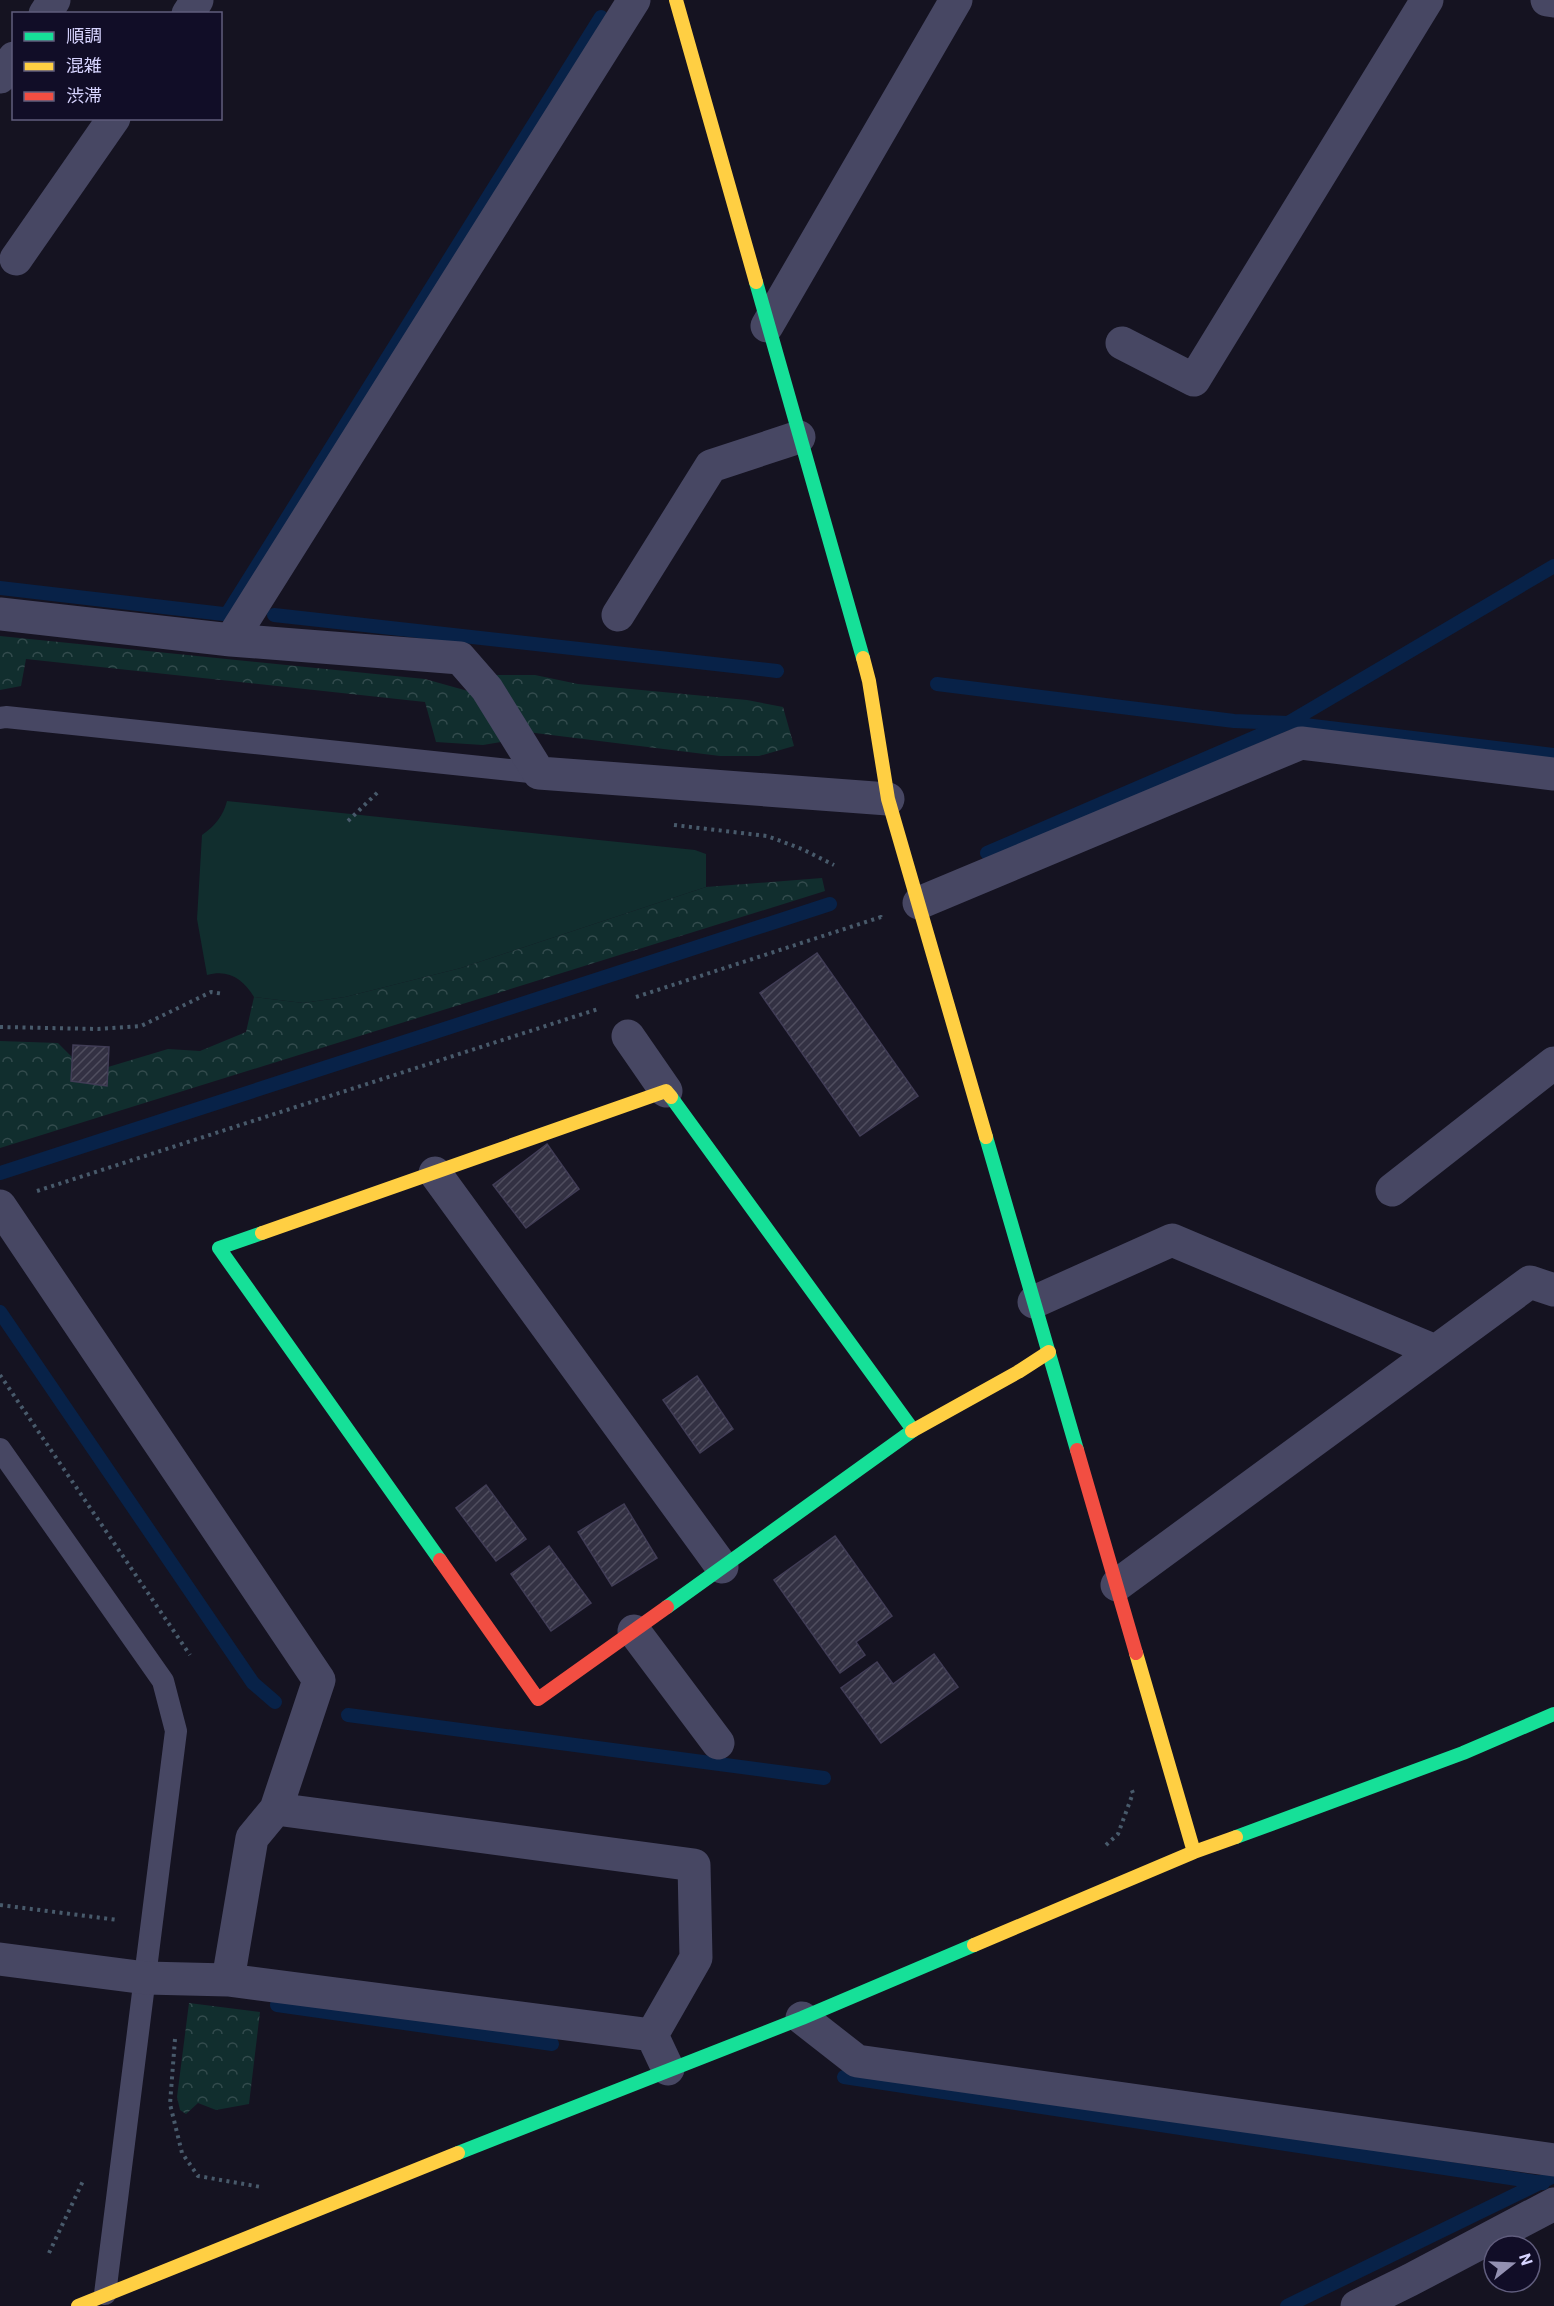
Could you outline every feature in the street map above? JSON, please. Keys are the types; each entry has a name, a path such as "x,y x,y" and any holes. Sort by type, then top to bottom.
{"street":[{"path":"231,640 634,0"},
{"path":"676,0 869,681 888,799 1194,1852"},
{"path":"767,326 956,0"},
{"path":"1122,343 1194,380 1427,0"},
{"path":"1548,0 1554,1"},
{"path":"0,77 12,61"},
{"path":"16,259 113,120"},
{"path":"618,615 711,466 799,437"},
{"path":"0,614 231,640 460,658 487,689 539,773 888,799"},
{"path":"918,903 1301,743 1554,774"},
{"path":"628,1036 913,1430"},
{"path":"1392,1190 1554,1063"},
{"path":"666,1091 219,1248 538,1699 913,1430 1018,1372 1049,1352"},
{"path":"435,1173 722,1567"},
{"path":"0,1206 319,1680 276,1809 252,1839 228,1980"},
{"path":"1034,1302 1172,1240 1435,1351"},
{"path":"1117,1585 1530,1282 1554,1290"},
{"path":"633,1631 718,1743"},
{"path":"78,2306 668,2069 802,2018 1194,1852 1463,1753 1554,1714"},
{"path":"276,1809 694,1865 696,1958 652,2035"},
{"path":"0,1959 146,1978 228,1980 652,2035"},
{"path":"802,2018 857,2061 1554,2160"},
{"path":"652,2035 668,2069"},
{"path":"1357,2306 1554,2204"}],"lane":[{"path":"0,718 539,773"},
{"path":"0,1449 164,1681 176,1731 105,2294"}],"path":[{"path":"348,821 379,791"},
{"path":"633,998 882,917 885,929"},
{"path":"0,1027 98,1029 141,1026 212,992 224,994"},
{"path":"34,1192 599,1009"},
{"path":"1100,1850 1118,1834 1133,1793 1130,1782"},
{"path":"0,1905 119,1920"},
{"path":"179,1979 170,2104 182,2153 198,2176 259,2188 270,2184"}],"green space":[{"path":"0,636 425,679 475,693 507,741 483,745 436,742 425,702 26,659 21,686 0,690"},
{"path":"495,675 535,675 578,684 747,700 783,707 794,746 759,756 720,756 527,732"},
{"path":"227,801 695,850 706,854 706,887 461,968 345,997 303,1003 254,997 235,977 222,973 207,975 197,919 202,835 218,820"},
{"path":"822,878 825,891 0,1148 0,1041 58,1043 72,1057 71,1081 107,1086 108,1067 168,1049 200,1051 246,1032 254,997 303,1003 345,997 461,968 706,887"},
{"path":"189,2003 260,2012 249,2104 216,2110 198,2103 186,2114 180,2110 177,2097"}],"building":[{"path":"817,953 918,1096 860,1136 760,993"},
{"path":"73,1045 109,1047 107,1086 71,1081"},
{"path":"547,1144 579,1189 526,1228 493,1185"},
{"path":"697,1376 733,1429 700,1453 663,1400"},
{"path":"486,1485 526,1539 496,1561 456,1508"},
{"path":"624,1504 657,1558 612,1586 578,1532"},
{"path":"835,1536 892,1616 856,1642 865,1655 840,1673 774,1580"},
{"path":"549,1546 591,1603 551,1631 511,1574"},
{"path":"934,1654 958,1687 881,1743 841,1688 877,1662 893,1684"}],"waterway":[{"path":"227,614 601,17"},
{"path":"987,853 1288,723 1554,566"},
{"path":"0,588 232,615"},
{"path":"274,615 777,671"},
{"path":"937,684 1234,721 1288,723 1554,755"},
{"path":"0,1173 830,904"},
{"path":"0,1312 253,1683 275,1702"},
{"path":"348,1715 824,1778"},
{"path":"277,2005 552,2044"},
{"path":"844,2077 1543,2183"},
{"path":"1287,2306 1554,2176"}],"traffic: fast":[{"path":"756,282 863,658"},
{"path":"671,1097 913,1430"},
{"path":"986,1137 1077,1450"},
{"path":"262,1233 219,1248 440,1560"},
{"path":"667,1607 912,1431"},
{"path":"1236,1837 1463,1753 1554,1714"},
{"path":"458,2153 802,2018 974,1945"}],"traffic: slow":[{"path":"676,0 756,282"},
{"path":"863,658 869,681 888,799 986,1137"},
{"path":"262,1233 666,1091 671,1097"},
{"path":"912,1431 1018,1372 1049,1352"},
{"path":"1136,1653 1194,1852"},
{"path":"974,1945 1194,1852 1236,1837"},
{"path":"78,2306 458,2153"}],"traffic: jam":[{"path":"1077,1450 1136,1653"},
{"path":"440,1560 538,1699 667,1607"}]}
